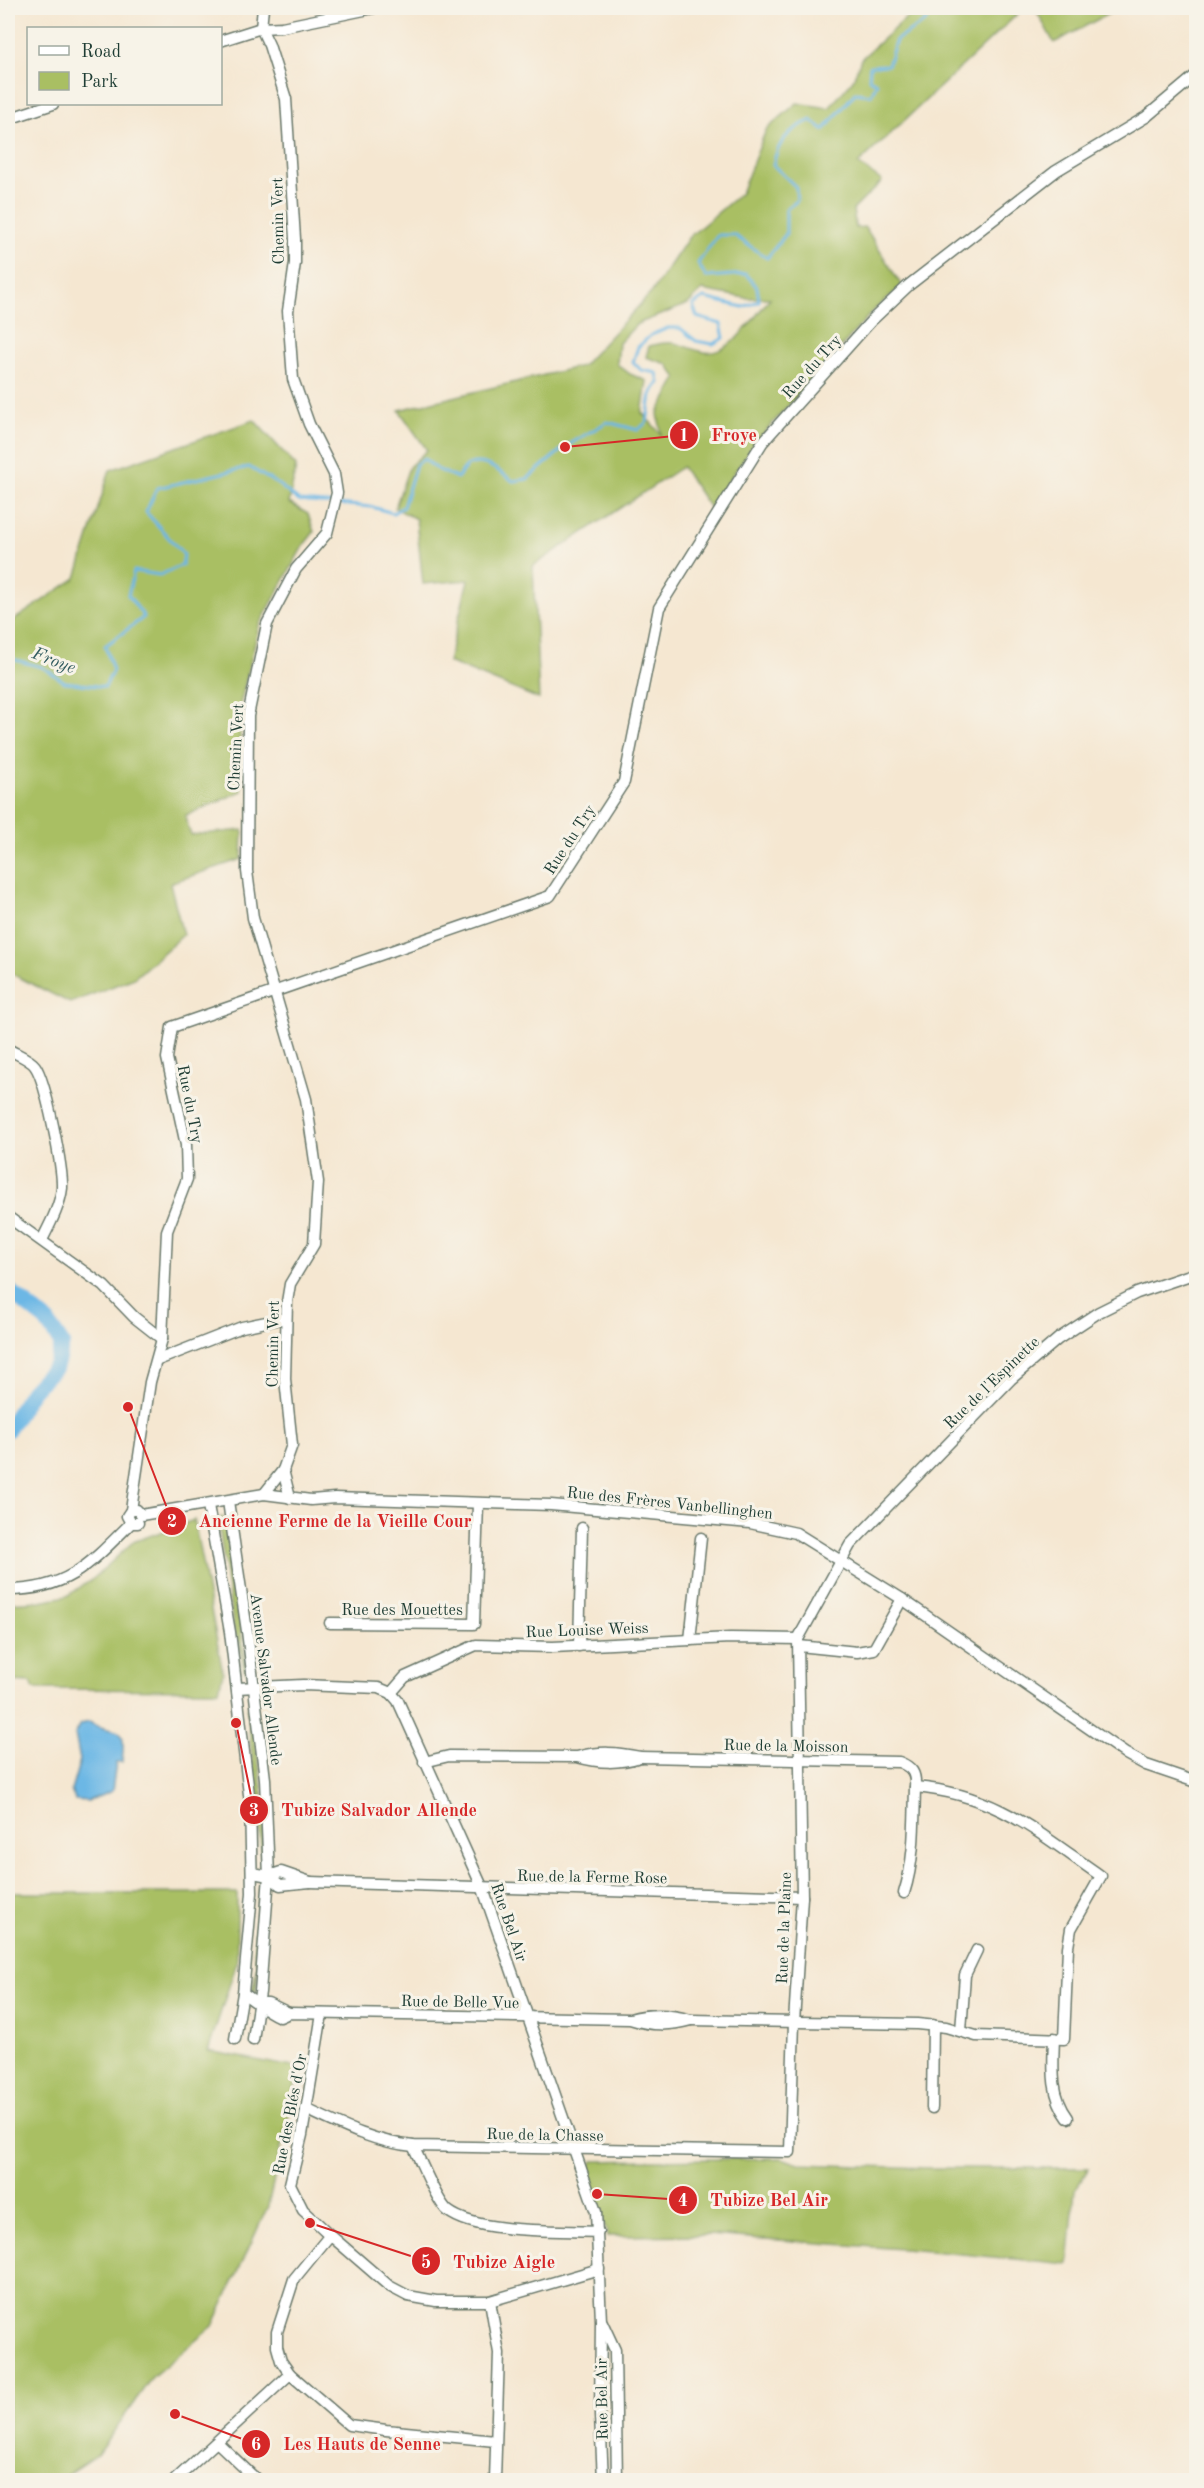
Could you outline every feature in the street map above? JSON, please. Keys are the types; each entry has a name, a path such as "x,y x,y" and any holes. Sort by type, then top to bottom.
{"street":[{"name":"Chemin Vert","path":"263,8 261,28 269,45 286,99 295,239 295,263 288,311 294,379 309,424 334,474 337,493 327,532 296,569 267,624 248,716 247,872 253,918 306,1099 318,1182 314,1245 290,1284 286,1318 285,1379 292,1445 283,1470 264,1494"},
{"path":"222,40 261,28 282,27 374,8"},
{"name":"Rue du Try","path":"136,1513 150,1382 162,1340 167,1231 187,1179 186,1145 167,1058 172,1027 550,896 624,782 659,608 762,443 872,320 909,285 1056,171 1146,117 1197,75"},
{"path":"8,119 50,105"},
{"path":"8,1049 34,1065 43,1083 61,1172 60,1195 42,1240"},
{"path":"8,1217 104,1286 134,1317 162,1340"},
{"name":"Rue de l'Espinette","path":"798,1642 850,1545 1011,1379 1044,1350 1099,1312 1137,1293 1197,1273"},
{"path":"158,1360 242,1327 286,1318"},
{"path":"283,1470 290,1498"},
{"name":"Rue des Frères Vanbellinghen","path":"136,1513 208,1505 264,1494 290,1498 562,1506 770,1526 796,1533 902,1599 1126,1754 1146,1764 1197,1782"},
{"name":"Avenue Salvador Allende","path":"228,1501 265,1779 269,1876 254,2040"},
{"name":"Rue des Mouettes","path":"330,1623 474,1624 478,1504"},
{"name":"Avenue Salvador Allende","path":"208,1505 230,1632 250,1803 253,1873 243,1994 235,2039"},
{"path":"9,1590 43,1588 70,1577 99,1555 131,1523 139,1522 136,1513"},
{"path":"579,1646 582,1528"},
{"path":"690,1640 701,1538"},
{"name":"Rue Louise Weiss","path":"391,1693 405,1677 476,1645 579,1646 690,1640 798,1642 857,1652 874,1649 902,1599"},
{"name":"Rue de la Plaine","path":"790,2152 801,1897 798,1642"},
{"path":"237,1688 303,1685 380,1688 391,1693"},
{"name":"Rue Bel Air","path":"391,1693 398,1701 483,1889 596,2212 601,2321 600,2404 603,2481"},
{"name":"Rue de la Moisson","path":"424,1762 449,1756 577,1757 596,1762 624,1762 640,1757 899,1762 914,1772 915,1787"},
{"path":"904,1893 909,1878 912,1854 915,1787 943,1789 990,1804 1018,1819 1101,1876 1071,1929 1068,1947 1053,2085 1058,2105 1068,2118"},
{"name":"Rue de la Ferme Rose","path":"253,1873 269,1876 280,1885 310,1882 801,1897"},
{"path":"961,2031 965,1975 977,1950"},
{"name":"Rue de Belle Vue","path":"243,1994 259,2003 268,2003 289,2013 630,2019 649,2025 671,2026 691,2020 933,2025 976,2036 1059,2038"},
{"name":"Rue des Blés d'Or","path":"322,2014 306,2109 290,2184 303,2210 330,2235 389,2286 408,2296 436,2301 490,2301 599,2269"},
{"path":"932,2108 933,2025"},
{"name":"Rue de la Chasse","path":"306,2109 359,2134 387,2143 413,2146 790,2152"},
{"path":"413,2146 447,2211 467,2221 513,2229 598,2232"},
{"path":"330,2235 294,2279 277,2332 277,2347 281,2361 290,2374 349,2425 495,2440"},
{"path":"490,2301 499,2353 495,2481"},
{"name":"Rue Bel Air","path":"601,2321 615,2350 617,2481"},
{"path":"175,2481 290,2374"},
{"path":"217,2442 257,2481"}],"green space":[{"path":"917,8 1024,8 858,164 882,181 853,210 856,228 865,227 902,286 873,311 755,443 710,508 682,467 533,566 539,699 448,662 468,580 423,584 416,519 395,508 409,467 427,450 399,410 582,366 652,292 689,237 741,193 766,130 797,103 829,108 853,80 861,59","holes":["702,290 746,298 770,298 741,334 723,348 714,352 704,352 673,343 649,346 646,357 667,364 677,378 658,413 661,434 642,413 647,381 630,374 617,364 619,343 637,324 688,304"]},
{"path":"1035,8 1119,8 1054,43"},
{"path":"254,420 296,466 289,503 308,514 314,532 303,546 259,626 239,709 242,791 185,816 191,835 243,830 242,859 170,883 183,935 134,978 70,1003 8,972 8,624 76,578 110,470"},
{"path":"222,1517 225,1519 247,1673 244,1670 240,1644 234,1632 218,1520"},
{"path":"194,1520 223,1673 219,1690 34,1689 31,1682 8,1681 8,1603 67,1596 94,1578 133,1542"},
{"path":"247,1708 252,1710 262,1787 266,1869 263,1867"},
{"path":"261,1883 264,1884 256,1992 253,1990 257,1965 254,1950"},
{"path":"8,1893 237,1893 237,1962 208,2051 299,2068 268,2206 213,2326 152,2377 97,2455 67,2475 71,2480 8,2480"},
{"path":"782,2158 798,2164 930,2168 1089,2168 1075,2190 1068,2264 709,2235 608,2236 594,2198 590,2176 593,2161"}],"water":[{"path":"89,1722 121,1735 123,1740 122,1762 116,1762 112,1791 88,1801 75,1800 71,1791 80,1760 75,1734 81,1724"}],"waterway":[{"name":"Froye","path":"8,658 42,667 65,682 105,687 113,670 105,646 144,617 128,595 134,571 160,575 182,565 184,555 146,512 157,488 249,467 279,485 299,501 372,507 393,513 403,507 416,464 424,459 437,469 457,478 467,466 479,463 497,470 513,481 527,479 565,447 607,422 638,430 647,422 651,394 659,383 657,373 641,370 633,362 638,347 651,335 668,328 680,328 696,341 713,344 724,338 721,324 697,317 693,305 704,298 743,307 759,301 757,287 746,274 706,277 698,263 718,235 734,235 767,258 786,234 786,209 797,201 796,187 773,165 781,143 796,128 811,120 824,130 855,93 871,95 877,83 869,79 870,66 888,65 896,40 925,22 936,8"},
{"path":"8,1290 46,1320 62,1344 56,1366 32,1391 8,1429"}],"place":[{"name":"Froye","path":"565,447"},
{"name":"Ancienne Ferme de la Vieille Cour","path":"128,1407"},
{"name":"Tubize Salvador Allende","path":"236,1723"},
{"name":"Tubize Bel Air","path":"597,2194"},
{"name":"Tubize Aigle","path":"310,2223"},
{"name":"Les Hauts de Senne","path":"175,2414"}]}
